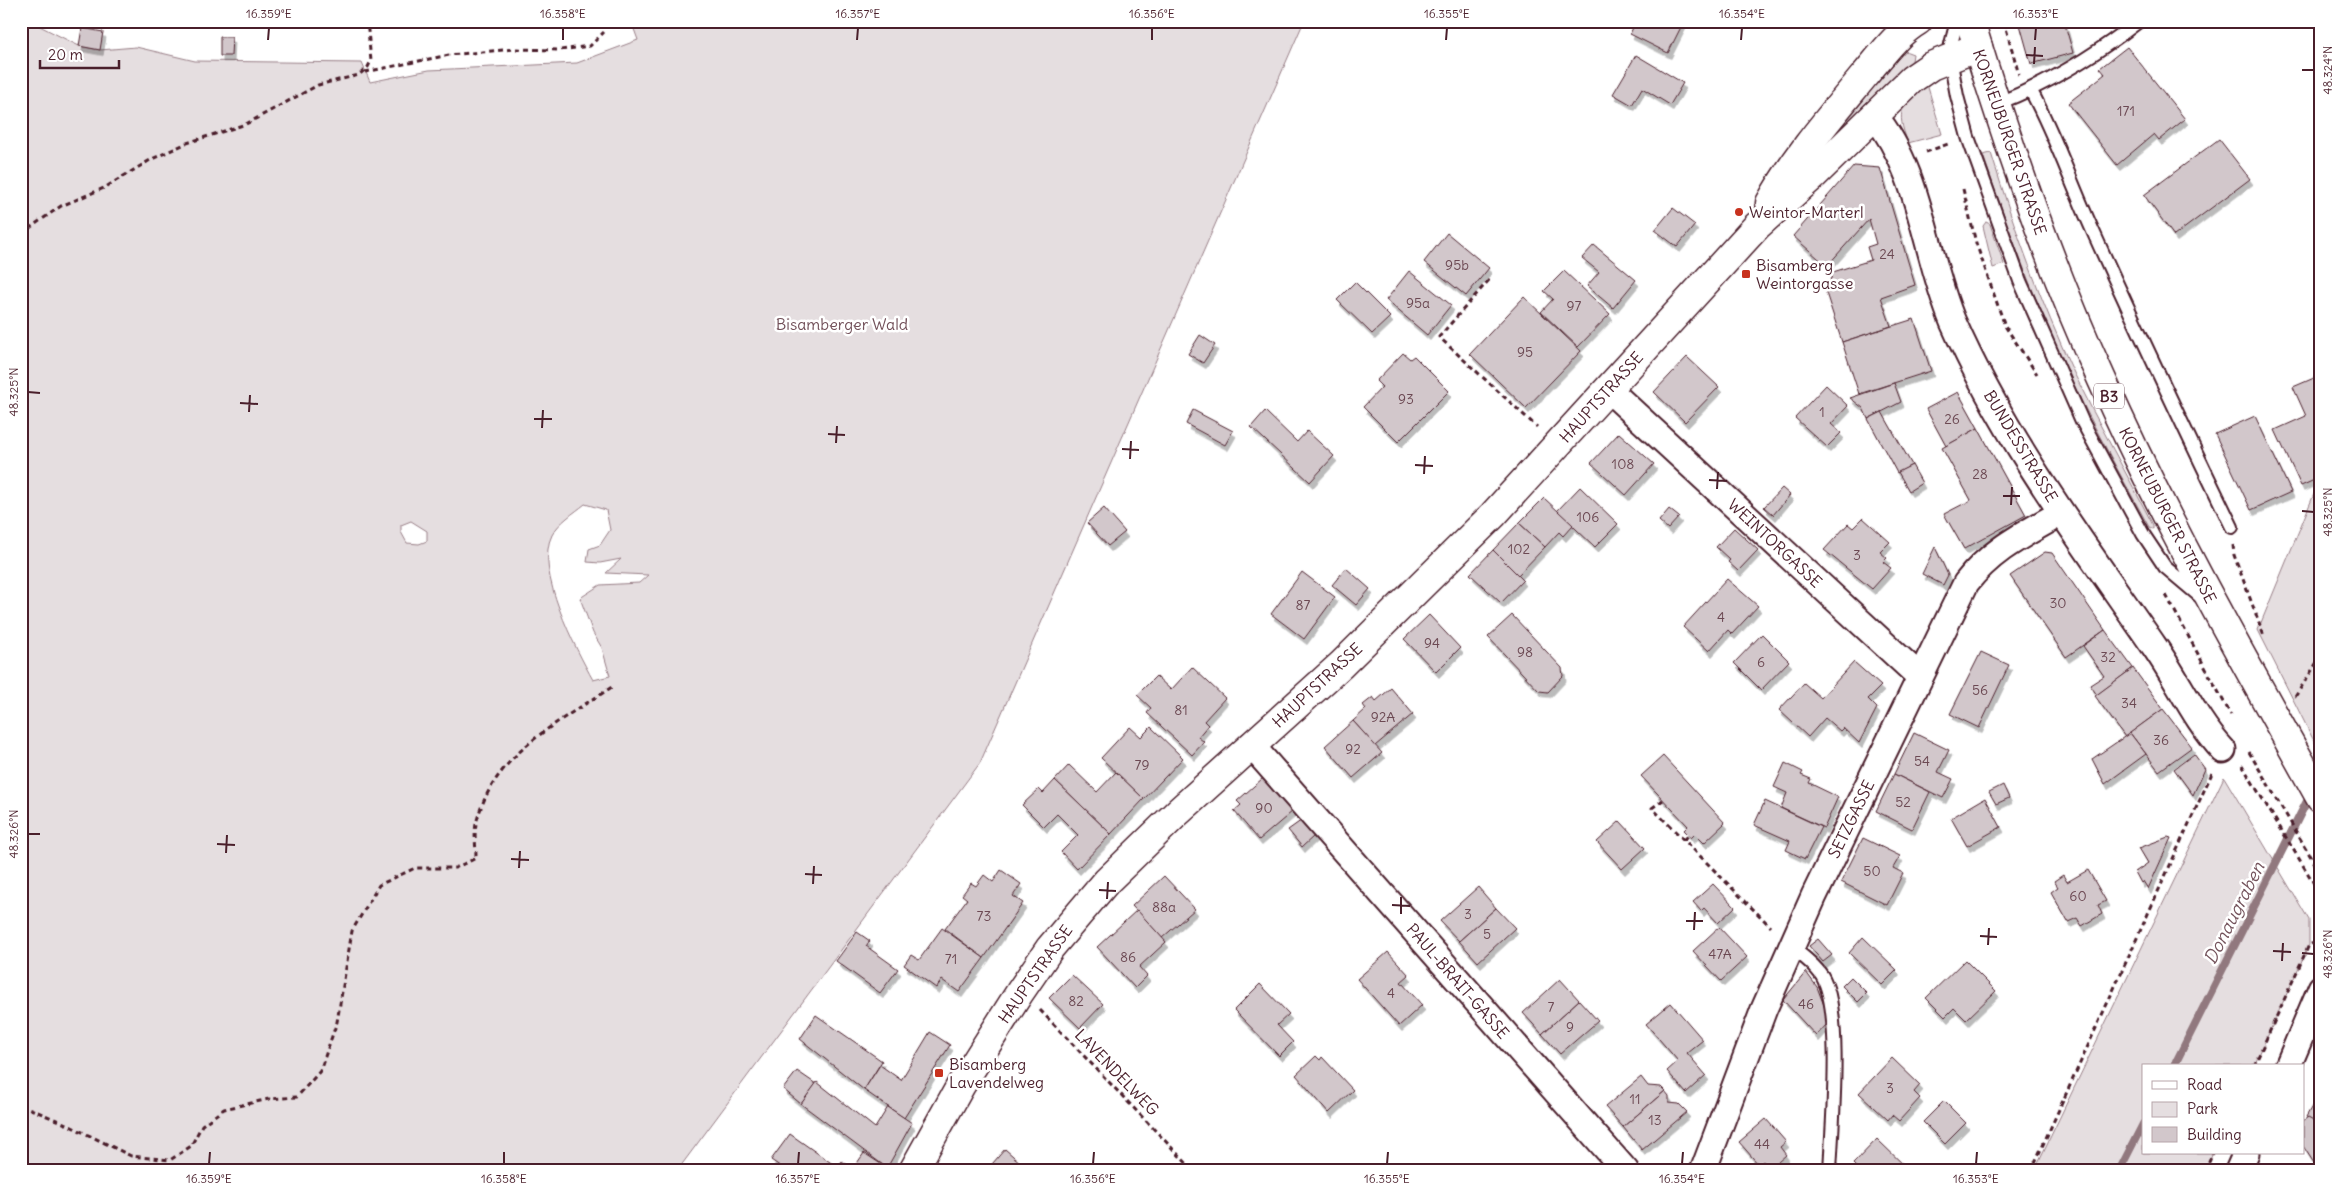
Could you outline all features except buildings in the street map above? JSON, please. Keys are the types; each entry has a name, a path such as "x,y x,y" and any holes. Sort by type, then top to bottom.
{"main road":[{"name":"HAUPTSTRASSE","path":"1757,226 1797,160 1896,38 1918,21"},
{"name":"KORNEUBURGER STRASSE","path":"1970,21 1996,104 2051,260 2082,336 2132,444 2214,606 2321,799"},
{"name":"HAUPTSTRASSE","path":"913,1171 961,1085 1020,992 1050,948 1107,881 1251,745 1341,665 1493,515 1757,226 1814,175 1912,79 1931,66 1978,47"}],"street":[{"name":"BUNDESSTRASSE","path":"1874,115 1894,141 1953,320 1991,400 2061,513 2166,663 2210,736 2223,750"},
{"name":"WEINTORGASSE","path":"1608,389 1920,677"},
{"name":"SETZGASSE","path":"1703,1171 1764,1009 1818,885 1966,583 1998,550 2061,513"},
{"name":"PAUL-BRAIT-GASSE","path":"1251,745 1626,1171"},
{"path":"2289,1064 2321,988"},
{"path":"2238,1171 2246,1154"}],"lane":[{"path":"1957,21 1951,44 1950,58 1968,137 2020,281 2082,422 2143,534 2165,567 2189,589 2214,606"},
{"path":"1996,104 2031,91 2071,69 2138,21"},
{"path":"2031,91 2048,122 2074,190 2148,351 2232,527"},
{"path":"1791,947 1813,965 1822,976 1831,1001 1834,1048 1830,1171"}],"path":[{"path":"364,72 370,61 367,21"},
{"path":"21,234 61,206 104,188 152,159 187,143 246,124 314,87 364,72 449,56 514,49 560,50 590,46 604,32"},
{"path":"1489,280 1439,338 1557,446"},
{"path":"2232,527 2234,555 2265,639"},
{"path":"2281,727 2290,705 2321,656"},
{"path":"21,1105 66,1124 131,1156 170,1160 191,1146 202,1125 224,1109 269,1099 297,1097 320,1071 337,1022 352,931 378,885 415,868 455,868 476,858 476,825 491,783 518,751 612,687"},
{"path":"2031,1171 2223,750"},
{"path":"2249,752 2321,874"},
{"path":"2250,776 2321,895"},
{"path":"1663,800 1652,808 1791,947"},
{"path":"1684,840 1689,836"},
{"path":"2255,1064 2309,945 2321,940"},
{"name":"LAVENDELWEG","path":"1020,992 1194,1171"},
{"path":"2205,1171 2213,1154"}],"green space":[{"name":"Bisamberger Wald","path":"21,21 30,21 79,46 100,50 136,47 195,61 362,63 370,82 429,70 577,63 638,40 631,21 1304,21 980,763 677,1171 21,1171","holes":["585,504 606,510 610,530 600,545 589,549 587,562 600,563 621,559 606,573 648,575 639,583 600,585 580,598 593,633 602,648 610,676 593,680 559,609 548,568 548,550 552,535 563,522","411,521 427,531 427,541 419,544 407,543 401,532 401,525"]},
{"path":"1905,51 1913,54 1912,61 1840,131 1838,130 1838,126"},
{"path":"1927,84 1942,134 1908,143 1901,115 1906,103"},
{"path":"1991,153 2009,209 2050,319 2093,412 2153,525 2153,529 2149,527 2100,437 2055,345 2017,251 1983,155"},
{"path":"1986,222 1990,224 2004,264 1993,268 1983,226"},
{"path":"2321,484 2321,733 2315,743 2258,630 2314,494"},
{"path":"2224,777 2309,920 2309,945 2255,1064 2142,1064 2142,1154 2213,1154 2205,1171 2034,1171"}],"waterway":[{"name":"Donaugraben","path":"2175,1064 2311,793"},
{"name":"Donaugraben","path":"2119,1171 2142,1126"}],"place":[{"name":"Weintor-Marterl","path":"1739,212"},
{"name":"Bisamberg Weintorgasse","path":"1746,274"},
{"name":"Bisamberg Lavendelweg","path":"939,1073"}]}
